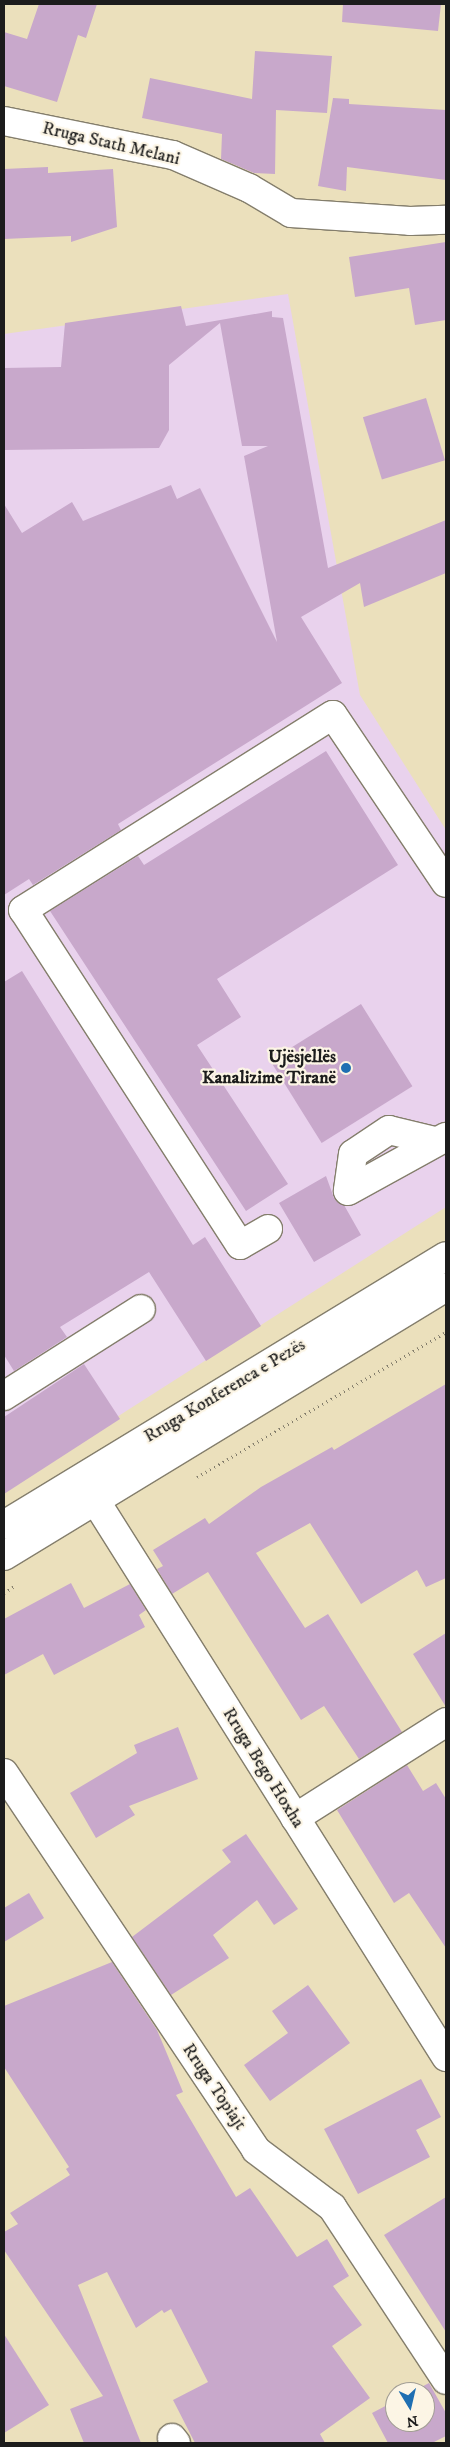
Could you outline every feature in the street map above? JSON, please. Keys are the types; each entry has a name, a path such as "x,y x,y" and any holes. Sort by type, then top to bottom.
{"street":[{"name":"Rruga Stath Melani","path":"4,121 173,155 249,188 291,213 410,222 446,220"},
{"path":"268,1228 240,1245 24,910 333,715 446,883"},
{"name":"Rruga Konferenca e Pezës","path":"4,1556 88,1489 446,1256"},
{"name":"Rruga Konferenca e Pezës","path":"4,1525 88,1489 446,1287"},
{"path":"4,1395 141,1309"},
{"name":"Rruga Bego Hoxha","path":"88,1489 446,2057"},
{"path":"295,1818 446,1722"},
{"name":"Rruga Topiajt","path":"4,1773 256,2150 332,2207 446,2380"}],"path":[{"path":"193,1479 446,1332"},
{"path":"4,1593 24,1580"}],"shaded area":[{"path":"288,294 360,695 446,830 446,1207 4,1489 4,334"}],"building":[{"path":"39,4 97,4 86,38 78,35 57,102 4,86 4,32 27,39"},
{"path":"343,4 441,4 438,31 342,22"},
{"path":"255,51 332,56 327,113 276,110 275,174 254,173 221,159 222,134 142,118 150,78 252,99"},
{"path":"333,98 349,99 349,104 446,110 446,180 347,167 346,191 318,186"},
{"path":"48,167 48,173 113,169 117,227 71,242 71,236 4,239 4,169"},
{"path":"446,242 446,320 415,325 409,288 355,297 349,257"},
{"path":"181,306 186,326 272,311 272,317 283,318 328,568 446,520 446,573 364,607 360,583 301,617 342,683 118,824 121,830 33,885 29,879 4,895 4,504 22,533 72,502 83,521 171,485 177,499 200,488 277,642 244,456 268,446 242,446 220,323 169,365 169,430 159,448 4,450 4,368 61,367 65,323"},
{"path":"426,398 445,460 382,479 363,417"},
{"path":"326,751 398,865 217,979 241,1017 197,1045 288,1184 246,1211 50,911 138,856 144,865"},
{"path":"22,971 193,1245 205,1237 261,1326 206,1361 149,1272 60,1327 67,1337 14,1371 4,1355 4,982"},
{"path":"361,1004 412,1086 322,1143 270,1061"},
{"path":"326,1176 334,1198 344,1205 361,1235 314,1262 279,1203"},
{"path":"84,1364 120,1419 4,1494 4,1417"},
{"path":"446,1384 446,1578 426,1587 417,1570 361,1604 310,1523 256,1553 305,1628 328,1614 402,1732 359,1759 324,1706 301,1720 208,1572 172,1594 157,1569 163,1566 153,1550 205,1518 209,1524 261,1487 332,1447 334,1450"},
{"path":"71,1583 84,1608 130,1584 146,1610 139,1615 145,1627 54,1675 43,1654 4,1675 4,1619"},
{"path":"446,1633 446,1707 413,1654"},
{"path":"178,1727 198,1779 129,1806 135,1815 96,1838 70,1793 137,1753 134,1745"},
{"path":"407,1765 423,1791 436,1783 446,1799 446,1948 409,1893 394,1903 337,1810"},
{"path":"246,1834 298,1909 274,1925 257,1900 213,1935 229,1958 171,1995 132,1937 231,1862 222,1850"},
{"path":"29,1893 44,1918 4,1942 4,1908"},
{"path":"112,1962 157,2030 183,2092 176,2095 236,2197 250,2188 297,2257 327,2239 349,2276 333,2286 362,2325 332,2346 370,2398 320,2434 325,2443 195,2443 173,2400 208,2382 171,2309 164,2313 162,2310 136,2328 107,2272 78,2285 141,2443 84,2443 70,2409 103,2396 4,2250 4,2232 18,2224 10,2213 70,2175 66,2169 69,2167 4,2067 4,2006"},
{"path":"308,1985 350,2043 270,2101 244,2065 288,2033 272,2011"},
{"path":"421,2079 441,2117 416,2130 430,2157 358,2194 324,2129"},
{"path":"446,2197 446,2332 384,2235"},
{"path":"4,2334 49,2405 4,2433"},
{"path":"435,2394 446,2413 446,2436 432,2443 388,2443 372,2413 385,2406 385,2432 435,2432"}],"place":[{"name":"Ujësjellës Kanalizime Tiranë","path":"346,1068"}]}
